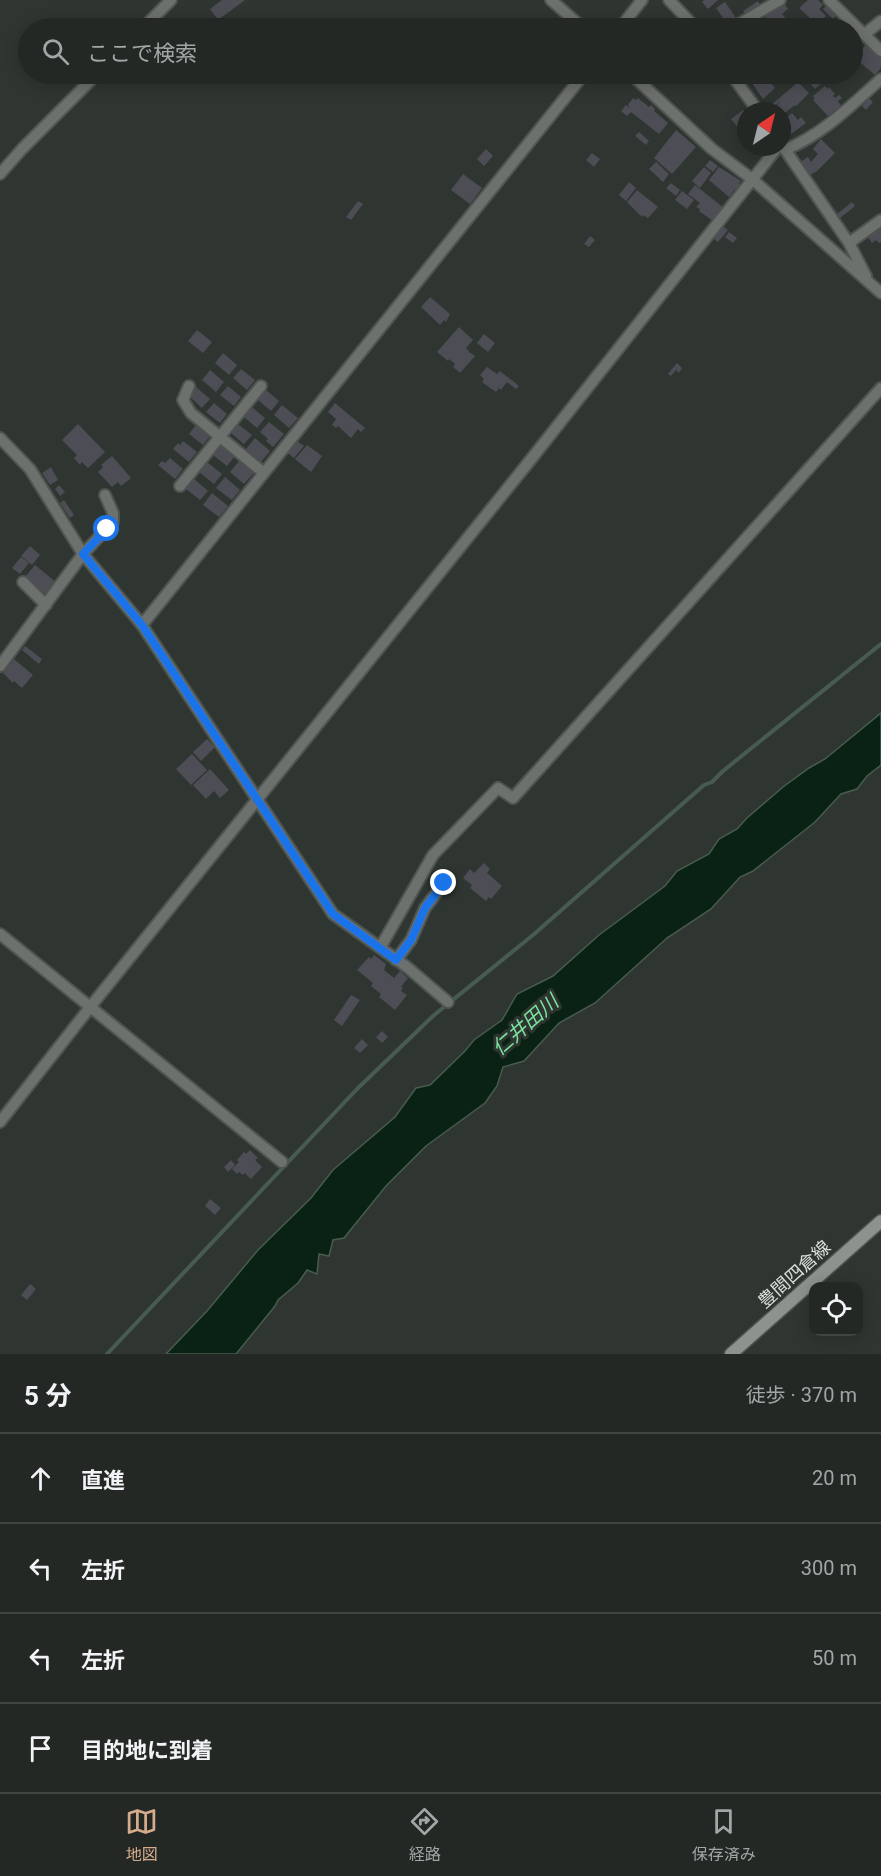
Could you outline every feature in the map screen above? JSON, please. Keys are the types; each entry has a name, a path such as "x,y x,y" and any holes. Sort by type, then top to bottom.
{"main road":[{"name":"豊間四倉線","path":"731,1354 881,1221"}],"street":[{"path":"153,18 171,0"},
{"path":"551,0 572,18"},
{"path":"628,18 642,0"},
{"path":"669,0 686,18"},
{"path":"749,18 780,0"},
{"path":"829,0 848,18"},
{"path":"881,21 865,34 881,51"},
{"path":"791,145 808,140 821,132 881,80"},
{"path":"0,174 88,84"},
{"path":"142,625 576,84"},
{"path":"642,84 712,149 752,179 881,293"},
{"path":"738,84 751,102"},
{"path":"0,1122 752,179 774,156"},
{"path":"788,156 849,243 869,282"},
{"path":"849,243 881,220"},
{"path":"189,386 183,400 202,423 264,473"},
{"path":"180,486 261,386"},
{"path":"380,948 433,855 498,788 513,798 881,388"},
{"path":"0,438 30,469 83,554 142,625 333,914 448,1002"},
{"path":"1,662 83,554 114,518 105,495"},
{"path":"23,582 46,605"},
{"path":"396,960 411,940 425,908 444,883"},
{"path":"0,934 282,1162"}],"water":[{"name":"仁井田川","path":"881,713 881,765 867,776 857,789 841,794 815,822 753,871 740,877 711,909 667,938 595,1003 559,1023 524,1061 503,1067 497,1086 485,1103 426,1146 386,1186 344,1238 333,1240 329,1256 319,1254 317,1274 307,1270 298,1283 278,1300 236,1354 166,1354 207,1311 258,1250 311,1198 333,1170 395,1117 416,1088 430,1085 474,1040 502,1020 517,994 553,976 599,935 665,886 677,871 709,854 719,839 737,829 783,787 825,759"}],"building":[{"path":"222,0 245,0 221,18 217,18 210,9"},
{"path":"718,0 708,9 702,2"},
{"path":"808,0 818,0 823,5 819,9 826,16 810,18 799,8"},
{"path":"758,1 760,5 745,14 743,11"},
{"path":"725,2 736,18 723,18 716,8"},
{"path":"783,2 788,9 782,14 785,18 766,18 763,14"},
{"path":"827,5 837,15 832,18 823,9"},
{"path":"868,43 877,55 881,56 881,68 875,75 863,65 863,48"},
{"path":"753,84 772,84 775,88 763,99"},
{"path":"796,84 800,84 809,93 791,108 791,102 780,102 781,100 775,102"},
{"path":"811,84 821,84 815,89"},
{"path":"825,86 835,94 833,96 835,98 839,95 842,98 838,101 841,106 828,116 813,100 815,99 813,96"},
{"path":"633,98 636,100 638,98 649,107 651,105 654,111 668,123 659,134 631,112 627,116 621,111 626,105 629,108 628,105"},
{"path":"869,98 873,102 866,110 862,106"},
{"path":"737,114 737,127 731,119"},
{"path":"791,114 798,120 801,117 806,123 791,134"},
{"path":"676,130 696,147 672,174 654,158"},
{"path":"639,132 649,141 646,145 635,136"},
{"path":"821,139 835,153 809,176 800,162 808,157 811,162 818,154 813,149"},
{"path":"486,149 493,156 484,166 477,159"},
{"path":"592,153 600,159 594,167 586,160"},
{"path":"710,160 718,166 713,172 705,166"},
{"path":"656,162 669,174 663,182 649,169"},
{"path":"704,167 711,173 700,188 692,181"},
{"path":"719,167 741,181 738,191 735,189 729,197 709,180"},
{"path":"463,174 482,188 470,204 451,190"},
{"path":"629,182 636,188 626,201 619,195"},
{"path":"671,183 680,190 676,196 666,188"},
{"path":"695,185 724,208 713,221 699,211 700,209 696,207 700,203 688,194"},
{"path":"637,190 658,207 648,218 643,215 642,217 627,202"},
{"path":"682,191 694,200 687,209 675,200"},
{"path":"358,201 363,204 351,220 346,217"},
{"path":"852,202 855,206 840,218 837,214"},
{"path":"723,226 728,230 718,242 713,238"},
{"path":"881,226 881,242 876,240 872,243 867,236"},
{"path":"729,232 737,238 733,243 725,237"},
{"path":"590,236 595,240 589,247 584,244"},
{"path":"430,297 450,314 446,322 444,320 440,325 421,307"},
{"path":"459,327 473,340 466,348 475,356 460,373 453,367 455,364 437,352"},
{"path":"197,330 212,342 203,353 188,341"},
{"path":"484,334 495,343 488,352 477,343"},
{"path":"223,353 237,365 229,375 215,363"},
{"path":"677,363 682,368 679,373 676,370 671,376 668,374"},
{"path":"487,367 497,374 500,371 519,386 516,389 507,382 501,390 499,388 496,392 482,382 484,379 480,375"},
{"path":"241,369 255,380 247,390 233,378"},
{"path":"210,370 224,382 216,392 202,380"},
{"path":"228,386 241,397 234,406 220,395"},
{"path":"196,387 210,399 202,408 189,396"},
{"path":"266,390 279,401 271,411 258,400"},
{"path":"214,403 227,414 220,423 206,412"},
{"path":"335,403 365,428 361,432 358,429 351,438 338,426 336,428 332,425 336,419 328,412"},
{"path":"282,405 298,418 289,428 274,415"},
{"path":"252,407 265,418 257,428 244,417"},
{"path":"269,422 284,434 273,447 260,432"},
{"path":"78,424 105,452 88,468 82,462 80,465 74,458 77,455 62,440"},
{"path":"238,424 252,435 244,444 231,433"},
{"path":"196,425 210,436 203,445 189,434"},
{"path":"255,438 270,451 261,462 246,449"},
{"path":"294,439 304,446 294,458 285,451"},
{"path":"183,441 197,452 189,462 173,449"},
{"path":"222,445 235,456 227,466 213,455"},
{"path":"307,445 322,456 311,472 295,459"},
{"path":"112,456 131,478 121,486 118,482 112,487 98,472 103,467 101,465"},
{"path":"170,458 183,469 175,479 158,465"},
{"path":"239,461 254,473 244,484 230,472"},
{"path":"207,462 222,474 214,484 199,472"},
{"path":"51,467 58,480 50,485 42,473"},
{"path":"225,477 240,490 232,500 216,488"},
{"path":"194,479 208,491 200,500 186,489"},
{"path":"59,485 65,492 60,496 55,489"},
{"path":"212,493 228,506 219,517 203,505"},
{"path":"64,500 74,515 70,518 60,503"},
{"path":"30,546 40,555 32,565 21,556"},
{"path":"21,557 29,563 20,574 12,568"},
{"path":"35,565 57,583 47,595 28,582 25,577"},
{"path":"25,646 42,659 39,664 22,650"},
{"path":"14,659 33,675 22,688 3,673"},
{"path":"207,739 215,747 201,761 193,752"},
{"path":"192,754 207,770 191,785 176,769"},
{"path":"210,769 229,790 220,798 214,791 206,799 193,785"},
{"path":"484,863 490,869 487,873 502,886 491,899 489,897 486,901 470,888 472,885 463,878 470,869 474,873"},
{"path":"374,955 386,964 384,970 394,978 400,971 408,978 401,987 403,988 401,991 407,995 395,1010 379,997 381,994 371,986 373,983 357,970 369,957 371,959"},
{"path":"351,995 360,1000 342,1026 334,1020"},
{"path":"382,1031 388,1037 382,1043 376,1037"},
{"path":"362,1039 368,1045 360,1053 354,1048"},
{"path":"250,1150 258,1158 255,1160 262,1167 251,1179 245,1173 237,1174 232,1169 244,1152 246,1154"},
{"path":"231,1160 235,1165 228,1172 224,1167"},
{"path":"210,1199 221,1208 215,1215 205,1206"},
{"path":"30,1284 36,1289 27,1300 21,1295"}],"waterway":[{"path":"107,1354 357,1089 433,1016 533,935 704,785 712,782 881,644"}],"route":[{"path":"107,529 83,554 142,625 333,914 396,960 411,940 425,908 444,883"}]}
